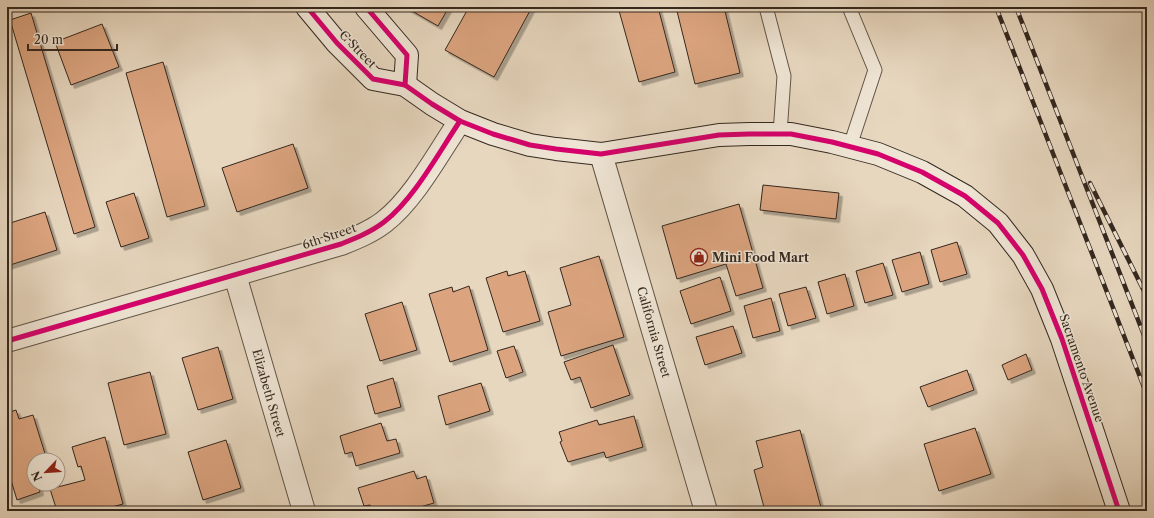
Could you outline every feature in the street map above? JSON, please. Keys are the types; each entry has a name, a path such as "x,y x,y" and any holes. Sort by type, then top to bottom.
{"main road":[{"name":"C Street","path":"307,7 337,43 373,79 405,85 460,121"},
{"path":"366,7 407,55 405,85"},
{"path":"460,121 493,134 530,145 601,154"},
{"name":"6th Street","path":"7,341 341,244 365,234 385,221 402,204 417,186 460,121"},
{"name":"Sacramento Avenue","path":"601,154 719,135 791,134 850,146 878,154 922,172 965,196 998,223 1022,255 1042,289 1062,339 1119,511"},
{"name":"California Street","path":"601,154 706,511"},
{"name":"Elizabeth Street","path":"235,275 304,511"}],"lane":[{"path":"766,7 784,76 780,134"},
{"path":"849,7 875,70 850,146"}],"building":[{"path":"405,7 449,7 438,26"},
{"path":"469,7 532,7 494,77 445,50"},
{"path":"618,7 658,7 675,72 639,82"},
{"path":"676,7 724,7 740,73 695,84"},
{"path":"31,13 95,227 74,234 10,20"},
{"path":"102,24 119,67 71,85 55,42"},
{"path":"163,62 205,206 167,217 126,73"},
{"path":"293,144 308,188 237,212 222,168"},
{"path":"763,185 839,193 836,219 760,210"},
{"path":"134,193 149,238 121,247 106,202"},
{"path":"739,204 763,288 736,296 726,264 677,279 662,226"},
{"path":"45,212 57,250 7,266 7,224"},
{"path":"957,242 967,274 940,282 931,250"},
{"path":"920,252 929,284 902,292 892,260"},
{"path":"599,256 624,337 561,356 548,312 571,305 560,268"},
{"path":"883,263 893,295 865,303 856,271"},
{"path":"507,271 508,276 525,271 540,321 503,332 486,278"},
{"path":"845,274 854,306 827,314 818,282"},
{"path":"720,277 731,311 691,324 680,291"},
{"path":"469,286 488,350 450,362 429,294 452,287 453,292"},
{"path":"806,287 816,318 788,326 779,294"},
{"path":"771,298 780,331 753,338 744,306"},
{"path":"402,302 417,350 380,361 365,314"},
{"path":"733,326 742,353 705,365 696,337"},
{"path":"613,345 630,395 591,408 580,377 571,380 564,362"},
{"path":"514,346 523,372 506,378 497,351"},
{"path":"218,347 233,399 198,410 182,358"},
{"path":"1026,354 1032,370 1008,380 1002,365"},
{"path":"967,370 974,390 928,407 920,387"},
{"path":"150,372 166,434 124,445 108,383"},
{"path":"393,378 401,407 375,414 367,386"},
{"path":"481,383 490,411 446,425 438,396"},
{"path":"16,410 19,419 33,415 45,452 26,452 26,492 40,492 17,500 7,467 7,413"},
{"path":"634,416 643,447 606,458 604,452 568,462 560,442 562,441 559,432 597,420 599,425"},
{"path":"381,423 387,441 396,439 400,453 356,466 352,452 345,454 340,436"},
{"path":"975,428 991,474 939,491 924,444"},
{"path":"800,430 822,511 765,511 754,470 763,467 756,441"},
{"path":"105,437 123,504 97,511 57,511 51,492 66,492 66,485 85,480 81,466 78,467 72,447"},
{"path":"226,440 241,488 203,500 188,452"},
{"path":"414,471 417,479 426,476 434,503 406,511 372,511 370,505 364,506 358,488"}],"railway":[{"path":"996,7 1147,395"},
{"path":"1016,7 1147,343"},
{"path":"1090,183 1147,297"}],"cycle path":[{"path":"307,7 337,43 373,79 405,85 460,121 493,134 530,145 601,154 719,135 791,134 832,142 878,154 922,172 965,196 998,223 1023,255 1042,289 1062,339 1119,511"},
{"path":"366,7 407,55 405,85"},
{"path":"7,341 341,244 374,229 384,222 406,201 460,121"}],"place":[{"name":"Mini Food Mart","path":"699,257"}]}
